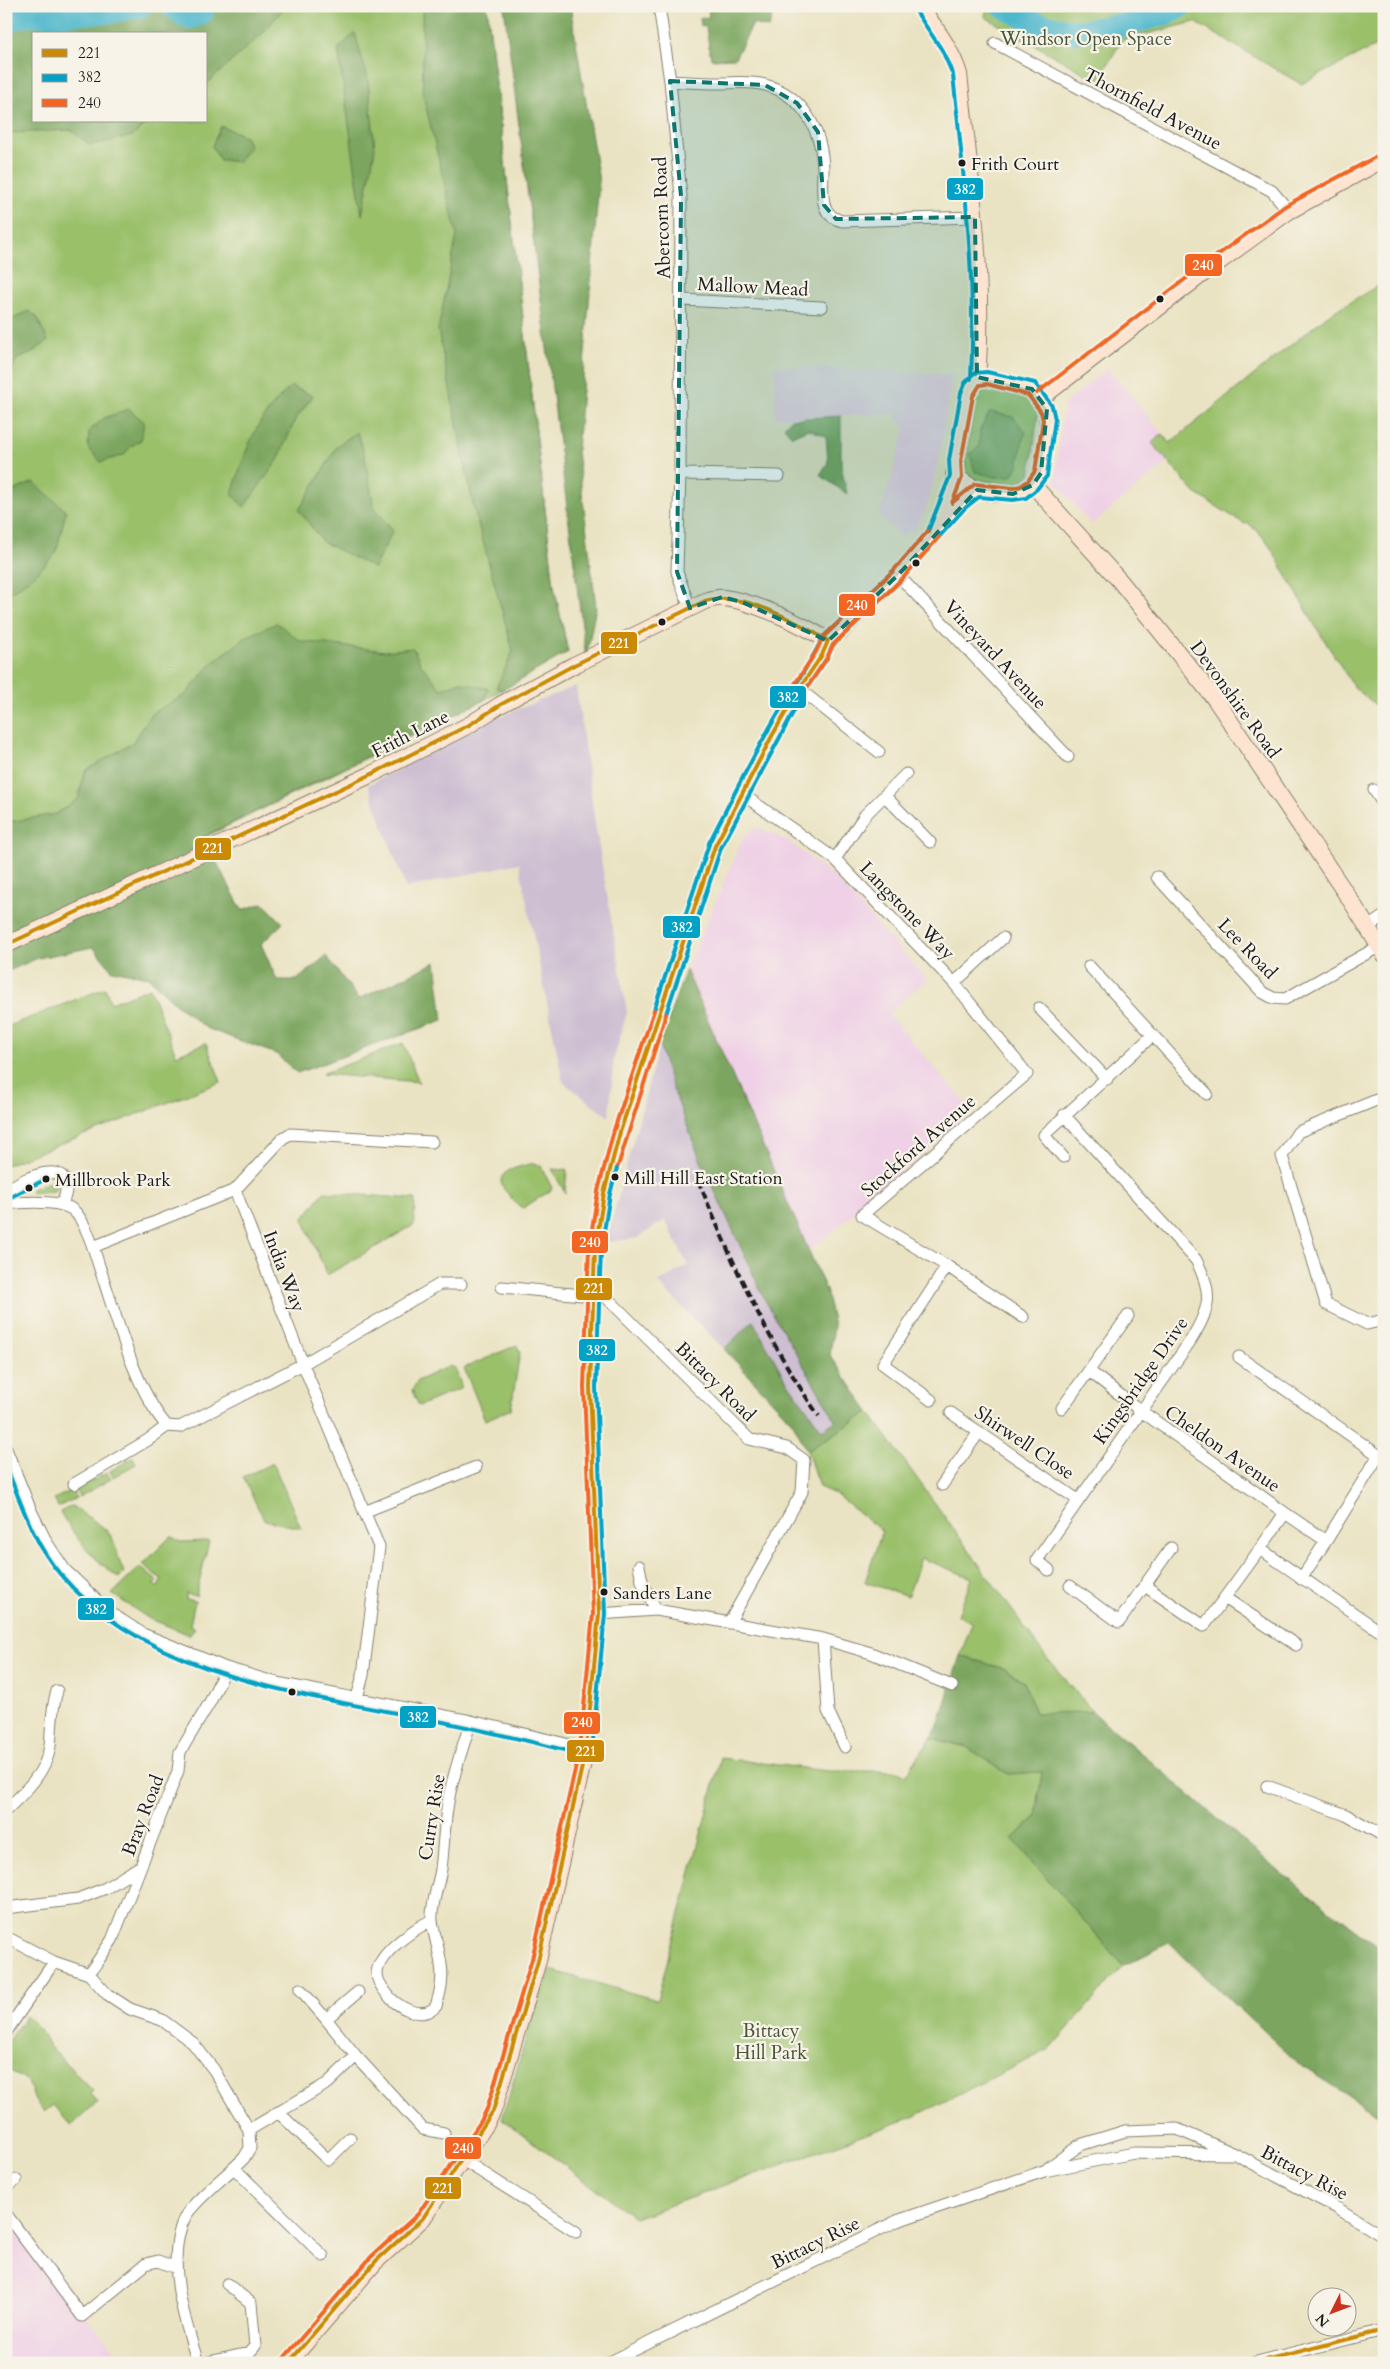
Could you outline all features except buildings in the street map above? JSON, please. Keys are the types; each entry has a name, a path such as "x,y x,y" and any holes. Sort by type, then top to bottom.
{"main road":[{"path":"920,6 941,35 955,61 959,74 975,218 979,290 977,379"},
{"path":"1041,398 1205,272 1289,211 1384,159"},
{"path":"933,536 956,477 955,461 970,386 977,379 987,378 1018,384 1032,389 1041,398 1047,409 1049,420 1041,473 1033,485 1024,492 1013,494 977,490 956,477"},
{"name":"Devonshire Road","path":"1033,485 1120,581 1215,699 1382,950"},
{"path":"290,2362 376,2261 423,2218 463,2160 493,2111 538,1961 586,1749 599,1614 590,1387 595,1249 600,1211 620,1132 716,846 799,688 822,656 828,641 840,632 898,576 961,503 977,490"},
{"name":"Frith Lane","path":"6,945 370,775 469,725 500,705 574,665 705,601 722,597 742,602 815,632 828,641"}],"street":[{"name":"Abercorn Road","path":"659,6 670,81 681,196 682,300 677,572 690,608"},
{"name":"Thornfield Avenue","path":"995,43 1272,191 1289,211"},
{"path":"670,81 743,82 765,85 778,90 797,103 806,112 818,132 822,156 824,205 831,216 836,219 842,221 975,218"},
{"name":"Mallow Mead","path":"682,300 822,307"},
{"path":"680,474 779,476"},
{"name":"Vineyard Avenue","path":"898,576 1068,757"},
{"path":"799,688 879,752"},
{"path":"835,859 864,815 886,796 906,774"},
{"path":"1374,790 1384,805"},
{"name":"Langstone Way","path":"742,794 835,859 954,983 1027,1074"},
{"path":"886,796 930,842"},
{"name":"Lee Road","path":"1157,877 1262,992 1273,998 1285,999 1382,950"},
{"path":"1368,927 1384,916"},
{"path":"954,983 1003,938"},
{"path":"1089,966 1207,1094"},
{"path":"1039,1008 1107,1079"},
{"path":"1063,1157 1044,1135 1153,1035"},
{"name":"Stockford Avenue","path":"1023,1317 947,1266 862,1216 1027,1074"},
{"path":"1384,1097 1298,1132 1282,1156 1326,1304 1367,1324 1384,1320"},
{"name":"Kingsbridge Drive","path":"1049,1570 1037,1560 1202,1322 1208,1302 1206,1280 1196,1260 1064,1115"},
{"path":"92,1247 235,1190 290,1134 432,1142"},
{"path":"6,1192 43,1173 58,1173 67,1182 68,1188 62,1204"},
{"name":"India Way","path":"235,1190 303,1364 379,1547 363,1675 357,1698"},
{"path":"6,1203 62,1204 79,1216 92,1247 125,1343 147,1396 157,1415 167,1426"},
{"path":"931,1400 883,1364 947,1266"},
{"path":"74,1484 148,1440 167,1426 180,1427 303,1364 440,1284 461,1284"},
{"path":"502,1287 593,1290"},
{"name":"Bittacy Road","path":"593,1290 749,1439 787,1448 804,1460 802,1492 729,1623"},
{"path":"1062,1408 1128,1316"},
{"path":"1238,1357 1381,1457 1301,1579"},
{"name":"Cheldon Avenue","path":"1089,1371 1141,1411 1326,1540"},
{"name":"Shirwell Close","path":"951,1413 1078,1500"},
{"path":"942,1485 979,1432"},
{"path":"6,1449 31,1511 47,1543 65,1570 110,1613 143,1634 226,1668 277,1683 471,1721 586,1749"},
{"path":"364,1512 476,1467"},
{"path":"1145,1586 1204,1626 1286,1513"},
{"path":"1070,1586 1119,1622 1171,1548"},
{"path":"1260,1550 1384,1634"},
{"path":"639,1566 642,1581 656,1610"},
{"path":"1225,1598 1296,1645"},
{"path":"599,1614 656,1610 823,1639 871,1653 952,1686"},
{"path":"823,1639 828,1711 845,1748"},
{"name":"Bray Road","path":"89,1974 112,1940 178,1771 180,1752 210,1702 226,1668"},
{"path":"6,1810 26,1791 46,1760 50,1747 51,1708 57,1691"},
{"name":"Curry Rise","path":"432,1920 416,1928 386,1955 379,1964 377,1974 381,1987 399,2006 413,2012 426,2012 436,2006 442,1986 442,1961 432,1920 448,1798 471,1721"},
{"path":"1267,1786 1346,1815 1384,1836"},
{"path":"6,1908 78,1899 106,1888 141,1866"},
{"path":"6,1937 54,1962 89,1974 107,1994 130,2009 162,2020 193,2044 214,2070 249,2130 250,2148 234,2168 185,2218 180,2234 176,2268 182,2312 198,2363"},
{"path":"6,2032 54,1962"},
{"path":"300,1989 356,2056 423,2129 444,2133"},
{"path":"326,2019 358,1992"},
{"path":"249,2130 328,2083 356,2056"},
{"path":"278,2112 328,2160 350,2138"},
{"name":"Bittacy Rise","path":"1044,2171 1080,2145 1125,2130 1177,2129 1235,2154 1337,2208 1384,2237"},
{"name":"Bittacy Rise","path":"608,2363 897,2221 1044,2171 1134,2153 1235,2154"},
{"path":"463,2160 576,2232"},
{"path":"234,2168 323,2256"},
{"path":"6,2188 16,2180"},
{"path":"6,2214 82,2316 146,2264 158,2261 176,2268"},
{"path":"204,2363 249,2353 255,2346 251,2303 227,2284"},
{"path":"1254,2363 1384,2330"}],"highlighted area":[{"path":"670,81 765,85 797,103 818,132 824,205 836,219 975,217 977,377 1032,389 1047,409 1041,473 1033,485 1013,494 977,490 898,575 828,641 742,602 722,597 690,608 677,572 681,196"}],"shaded area":[{"path":"775,366 952,375 939,458 926,509 914,532 909,531 902,537 879,516 905,431 903,425 896,418 897,413 775,418"},
{"path":"1108,368 1162,434 1152,443 1168,462 1091,525 1055,481 1064,404"},
{"path":"576,686 595,824 627,1012 614,1058 609,1117 563,1082 519,863 406,888 368,785 491,720"},
{"path":"756,828 790,842 835,878 927,979 888,1014 973,1112 809,1251 686,970 744,836"},
{"path":"659,1045 672,1087 740,1248 765,1300 836,1421 822,1430 784,1377 753,1321 724,1349 658,1283 688,1265 665,1220 637,1238 606,1242"},
{"path":"6,2197 43,2268 126,2363 6,2363"}],"green space":[{"path":"6,6 487,6 554,587 568,652 484,700 6,935"},
{"path":"6,6 286,6 262,34 208,82 208,32 32,32 32,122 148,122 133,136 90,145 71,130 12,133 6,142"},
{"path":"422,6 487,6 554,587 568,652 503,690 496,688 513,651 474,509 438,330 457,235 423,95"},
{"path":"504,6 570,6 599,181 577,451 596,607 586,658"},
{"path":"708,6 767,6 772,16 769,28 753,24 735,58 711,59 706,27 701,26 700,18 709,17"},
{"name":"Windsor Open Space","path":"987,6 1384,6 1384,42 1301,84 1195,22 1122,40 1098,81 985,17"},
{"path":"355,33 368,79 375,149 362,215 338,49"},
{"path":"221,126 245,136 250,147 238,162 220,160 212,146"},
{"path":"1384,282 1384,712 1354,687 1262,536 1248,523 1245,524 1195,493 1152,443 1162,434 1170,443 1328,315"},
{"path":"29,311 37,317 48,341 32,353 16,360 12,373 6,377 6,327 9,321"},
{"path":"291,386 313,396 295,420 278,460 244,507 232,494 253,435 268,411"},
{"path":"989,389 1026,397 1033,403 1038,412 1030,474 1018,483 1003,484 971,478 965,468 975,401 981,393"},
{"path":"129,409 144,422 141,440 130,447 124,455 101,462 88,448 89,431 104,418"},
{"path":"990,412 1013,417 1026,432 1018,466 1012,476 996,477 975,472 970,454 979,447 980,430"},
{"path":"841,416 841,466 847,494 820,475 828,462 826,436 808,429 792,436 784,427 791,419"},
{"path":"357,432 364,453 374,508 393,530 374,568 323,542 299,510 338,445"},
{"path":"34,482 66,511 56,553 36,574 6,596 6,494"},
{"path":"277,623 300,641 385,651 413,648 420,663 441,689 460,682 489,689 484,700 203,837 242,910 263,903 283,923 261,944 277,980 297,980 326,956 359,999 436,962 443,1020 297,1073 276,1054 206,1028 177,1005 148,977 112,970 93,947 38,958 6,972 6,824 8,822 56,814 78,799 85,771 133,742 152,713 185,695 213,662 248,636"},
{"path":"686,970 826,1290 834,1326 830,1355 869,1412 807,1451 793,1423 724,1349 753,1321 784,1377 822,1430 836,1421 765,1300 700,1159 672,1087 659,1045"},
{"path":"105,988 111,1003 150,988 176,1055 206,1043 221,1082 6,1165 6,1027"},
{"path":"403,1043 419,1082 322,1074"},
{"path":"535,1163 541,1166 552,1188 523,1208 516,1204 508,1194 502,1186 501,1180 508,1171"},
{"path":"552,1169 567,1170 565,1193"},
{"path":"50,1182 57,1186 54,1191 31,1193 30,1190"},
{"path":"324,1192 415,1199 414,1225 327,1275 303,1219"},
{"path":"517,1345 520,1352 511,1409 485,1420 464,1368"},
{"path":"449,1366 455,1368 462,1388 419,1406 412,1391 417,1381"},
{"path":"869,1412 1046,1657 1093,1712 1035,1713 1024,1682 1005,1669 960,1656 972,1623 958,1615 972,1578 921,1558 908,1596 865,1582 882,1531 835,1494 819,1487 807,1451"},
{"path":"133,1458 136,1464 113,1477 110,1471"},
{"path":"273,1463 301,1528 264,1520 243,1477"},
{"path":"107,1473 111,1479 79,1497 76,1489"},
{"path":"72,1490 76,1498 58,1507 54,1499"},
{"path":"72,1506 109,1533 124,1572 119,1578 93,1556 66,1522 60,1512"},
{"path":"171,1536 180,1542 209,1541 196,1596 186,1594 186,1599 195,1601 190,1625 195,1628 190,1635 148,1618 112,1594 140,1567 157,1581 154,1585 158,1587 162,1579 154,1575 143,1564"},
{"path":"960,1656 1005,1669 1024,1682 1035,1713 1093,1712 1281,1873 1384,1951 1384,2118 1301,2066 1169,1943 1123,1966 1013,1839 1036,1817 1042,1772 1008,1774 967,1747 931,1738 937,1728"},
{"name":"Bittacy Hill Park","path":"931,1738 967,1747 1008,1774 1042,1771 1036,1817 1013,1839 1123,1966 1050,2049 913,2117 635,2218 502,2119 535,2009 550,1970 657,2000 721,1758 828,1771 898,1771 906,1775"},
{"path":"26,2016 40,2029 49,2046 93,2091 90,2094 97,2102 71,2126 53,2105 44,2112 35,2101 28,2082 6,2068 6,2043"}],"waterway":[{"path":"6,22 23,15 107,12 140,6"},
{"path":"172,6 189,17 202,12 204,6"},
{"path":"1003,6 1038,24 1076,32 1123,25 1169,12 1180,6"}],"railway":[{"path":"698,1180 724,1241 767,1331 819,1416"}],"transit line":[{"name":"382","path":"915,10 942,50 953,75 965,189 970,265 972,303 971,379"},
{"name":"240","path":"1037,393 1201,267 1285,206 1381,154"},
{"name":"382","path":"928,531 950,476 949,460 961,393 965,383 974,373 987,372 1035,383 1052,406 1055,419 1047,476 1037,489 1026,498 1013,500 979,497 965,508 939,537"},
{"name":"240","path":"987,384 1028,395 1041,412 1043,420 1035,471 1028,481 1021,486 1013,488 975,484 952,503 962,478 961,461 973,396 980,385 987,384"},
{"name":"240","path":"794,685 816,652 823,637 893,571 928,531"},
{"name":"240","path":"804,692 827,658 833,645 902,579 939,537"},
{"name":"382","path":"709,843 765,735 806,669 823,637 893,571"},
{"name":"382","path":"666,1014 721,848 804,692 827,658 833,645 902,579"},
{"name":"221","path":"6,945 370,775 469,725 500,705 574,665 705,601 719,599 735,600 751,604 785,617 828,641"},
{"name":"221","path":"290,2361 376,2261 423,2218 493,2111 538,1961 586,1749 599,1614 590,1387 595,1249 604,1193 620,1132 715,846 772,736 799,689 822,655 828,641"},
{"name":"382","path":"654,1010 709,844"},
{"name":"240","path":"283,2359 371,2257 418,2214 481,2121 487,2109 532,1959 580,1748 593,1614 584,1387 589,1248 598,1191 614,1130 654,1010"},
{"name":"240","path":"618,1166 666,1014"},
{"name":"382","path":"592,1750 605,1614 596,1387 601,1250 610,1194 617,1168"},
{"name":"382","path":"9,1198 46,1179"},
{"name":"382","path":"6,1466 35,1536 60,1574 95,1608 136,1636 180,1658 227,1675 276,1689 463,1726 585,1755"},
{"name":"221","path":"1254,2363 1384,2330"}],"place":[{"name":"Frith Court","path":"962,163"},
{"name":"Mill Hill East Station","path":"615,1177"},
{"name":"Millbrook Park","path":"46,1179"},
{"name":"Sanders Lane","path":"604,1592"}]}
